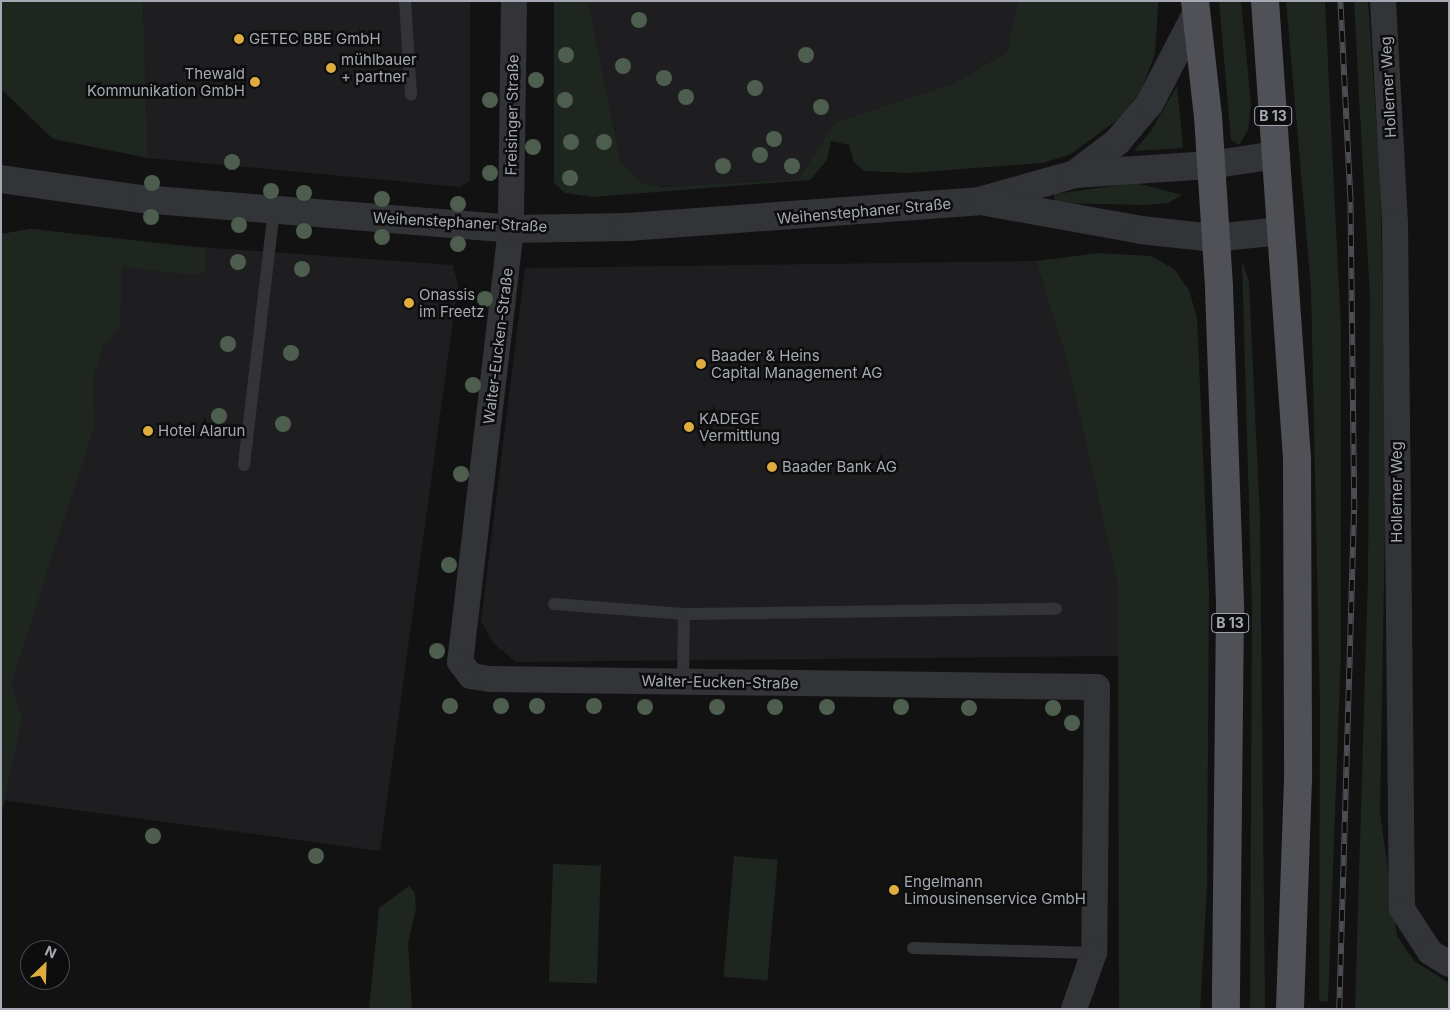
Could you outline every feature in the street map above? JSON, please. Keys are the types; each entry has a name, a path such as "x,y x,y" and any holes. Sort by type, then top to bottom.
{"main road":[{"name":"B 13","path":"1265,1 1297,459 1298,779 1290,1009"},
{"name":"B 13","path":"1196,8 1210,165 1230,608 1226,1009"}],"street":[{"name":"Freisinger Straße","path":"511,229 514,1"},
{"name":"Hollerner Weg","path":"1383,1 1395,222 1402,909 1430,952 1449,964"},
{"name":"Weihenstephaner Straße","path":"1075,174 1117,142 1150,103 1196,8"},
{"name":"Weihenstephaner Straße","path":"1,179 142,199 511,229 751,220 979,201 1075,174 1210,165 1276,155"},
{"name":"Weihenstephaner Straße","path":"979,201 1141,230 1214,238 1281,230"},
{"name":"Walter-Eucken-Straße","path":"511,229 460,662 471,676 490,679 1097,687 1094,953 1074,1009"}],"lane":[{"path":"405,1 411,95"},
{"path":"244,465 274,210"},
{"path":"554,604 684,614 1056,609"},
{"path":"683,682 684,614"},
{"path":"913,948 1094,953"}],"shaded area":[{"path":"1,1 143,1 148,158 53,139 1,89"},
{"path":"143,1 470,1 470,181 460,187 148,158"},
{"path":"554,1 588,1 621,163 640,182 663,187 798,179 835,122 952,84 1007,52 1018,1 1158,1 1158,7 1155,54 1141,91 1117,120 1071,154 1043,163 909,173 864,171 854,162 849,145 831,141 827,160 810,180 593,197 565,193 554,183"},
{"path":"588,1 1018,1 1018,7 1007,52 952,84 835,122 798,179 663,187 640,182 621,163"},
{"path":"1219,1 1241,1 1251,104 1248,130 1239,145 1231,140"},
{"path":"1286,1 1325,1 1341,331 1341,652 1328,1002 1319,1001 1320,705 1311,288"},
{"path":"1354,1 1368,1 1380,176 1386,467 1380,812 1397,936 1414,961 1449,983 1449,1009 1355,1009 1368,575 1370,300"},
{"path":"1177,86 1183,148 1134,151 1150,132"},
{"path":"1136,183 1182,195 1168,203 1147,205 1055,203 1054,194"},
{"path":"31,229 145,243 453,265 458,285 380,851 1,800 1,234"},
{"path":"31,229 205,248 205,271 194,275 122,267 120,328 104,345 93,379 94,427 11,684 22,718 1,817 1,234"},
{"path":"1098,253 1151,256 1174,269 1189,290 1197,318 1209,592 1207,886 1200,1009 1119,1009 1118,586 1068,365 1036,261"},
{"path":"1036,261 1068,365 1118,586 1119,656 516,662 494,644 481,621 525,268"},
{"path":"1242,261 1249,282 1260,519 1265,1009 1250,1009 1252,611"},
{"path":"734,856 778,860 767,980 723,977"},
{"path":"553,864 601,866 597,984 549,982"},
{"path":"409,886 415,893 416,909 408,943 412,1009 369,1009 379,908"}],"railway":[{"path":"1339,1009 1354,510 1350,196 1340,1"}],"place":[{"name":"GETEC BBE GmbH","path":"239,39"},
{"name":"mühlbauer + partner","path":"331,68"},
{"name":"Thewald Kommunikation GmbH","path":"255,82"},
{"name":"Onassis im Freetz","path":"409,303"},
{"name":"Baader & Heins Capital Management AG","path":"701,364"},
{"name":"KADEGE Vermittlung","path":"689,427"},
{"name":"Hotel Alarun","path":"148,431"},
{"name":"Baader Bank AG","path":"772,467"},
{"name":"Engelmann Limousinenservice GmbH","path":"894,890"}]}
